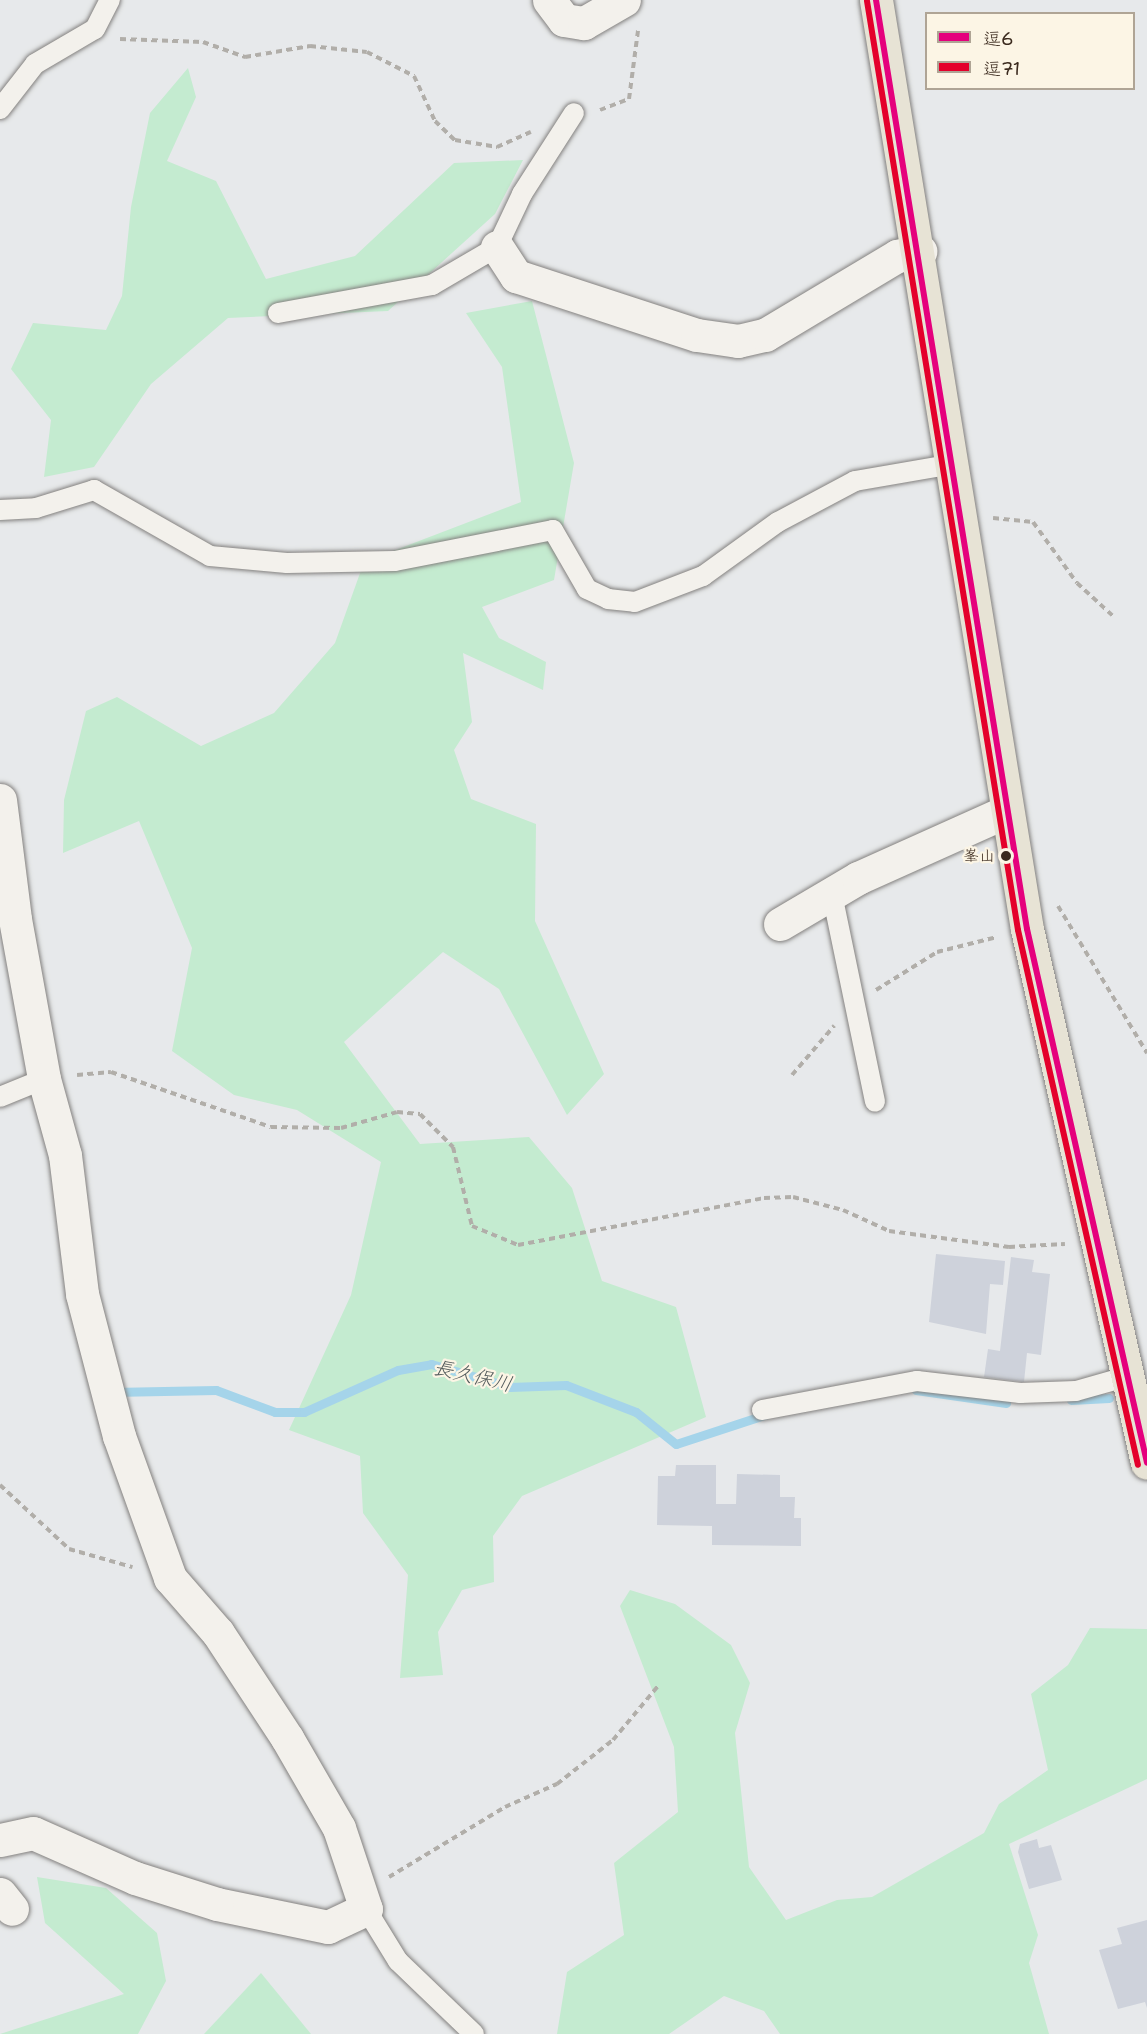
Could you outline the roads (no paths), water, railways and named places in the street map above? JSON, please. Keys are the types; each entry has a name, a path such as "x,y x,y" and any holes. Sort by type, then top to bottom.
{"highway":[{"path":"876,0 920,251 948,465 1020,890 1125,1377 1147,1463"}],"street":[{"path":"549,0 564,20 584,23 631,11"},
{"path":"497,247 516,276 697,335 738,341 765,335 897,256 920,251"},
{"path":"0,800 44,1079 65,1155 82,1294 98,1365 170,1578 218,1633 287,1738 339,1828 365,1900 328,1927 217,1904 156,1885 33,1833 0,1840"},
{"path":"780,924 832,894 1006,811"}],"lane":[{"path":"0,109 35,64 86,37 110,0"},
{"path":"278,313 432,285 497,247 522,194 574,113"},
{"path":"0,510 36,508 94,490 210,556 287,563 395,561 554,530 587,589 608,599 635,602 703,576 778,522 855,481 948,465"},
{"path":"832,894 875,1102"},
{"path":"0,1097 44,1079"},
{"path":"762,1410 917,1381 1020,1393 1076,1391 1125,1377"},
{"path":"365,1900 398,1961 474,2034"}],"waterway":[{"name":"長久保川","path":"112,1392 216,1390 275,1412 304,1412 398,1370 431,1364 510,1387 566,1385 636,1412 676,1444 767,1414"},
{"name":"長久保川","path":"916,1390 1006,1403"},
{"name":"長久保川","path":"1071,1400 1109,1398"}],"place":[{"name":"峯山","path":"1006,856"}]}
